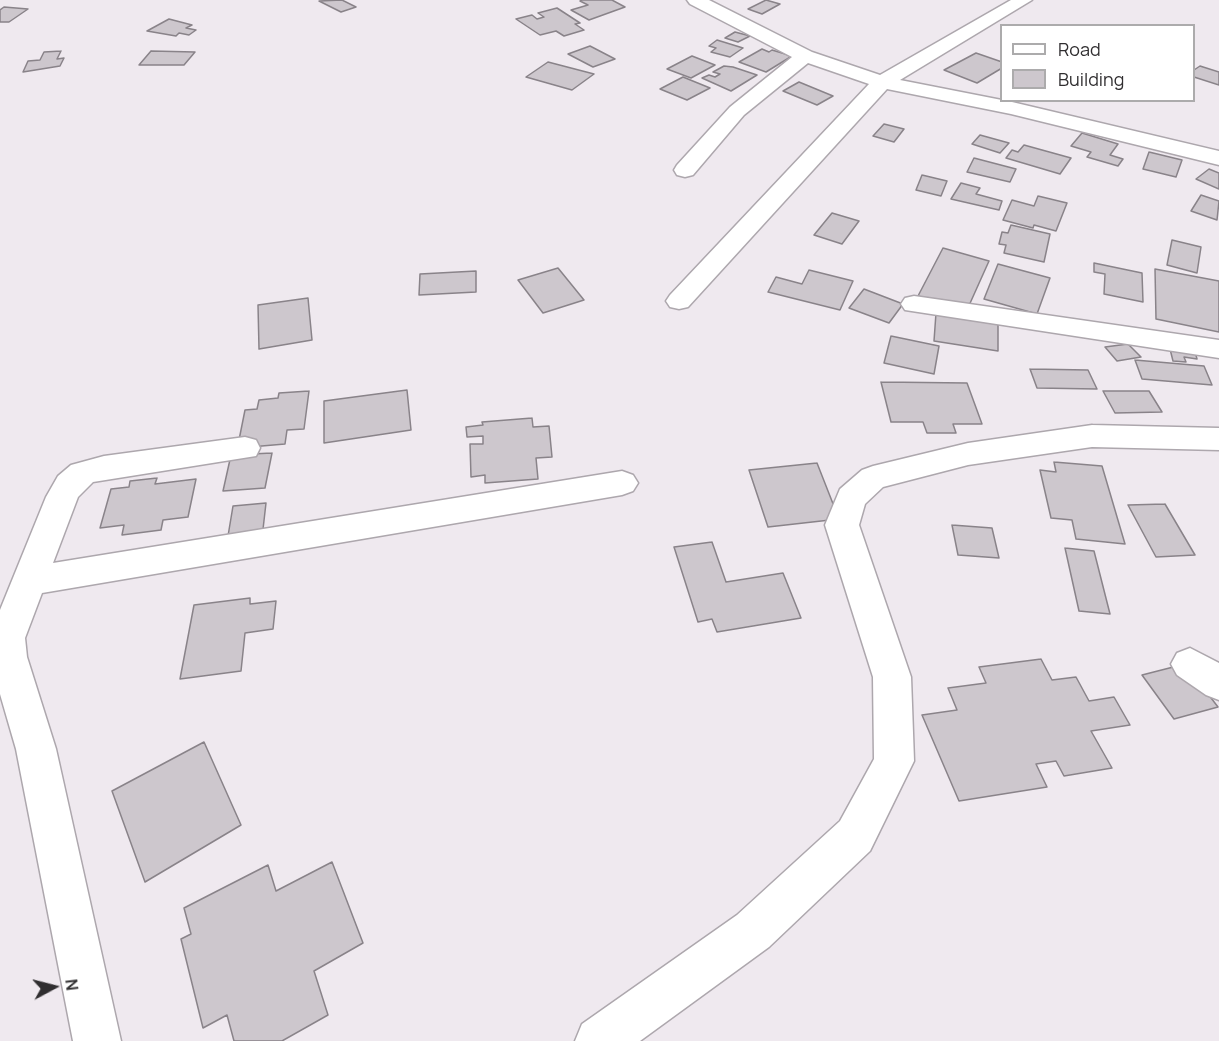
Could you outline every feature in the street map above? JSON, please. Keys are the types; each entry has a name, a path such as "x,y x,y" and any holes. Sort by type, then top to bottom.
{"street":[{"path":"696,0 805,56 882,82 1012,108 1219,158"},
{"path":"679,301 882,82 1023,0"},
{"path":"685,170 737,111 805,56"},
{"path":"914,304 1219,349"},
{"path":"599,1041 753,932 855,836 894,761 892,677 842,525 851,498 873,478 968,454 1092,436 1219,439"},
{"path":"97,1041 36,749 8,657 7,638 62,497 69,484 82,473 104,466 245,448"},
{"path":"30,581 622,483"}],"building":[{"path":"342,0 356,7 341,12 319,1"},
{"path":"582,0 612,0 625,7 589,20 571,10 588,5 580,1"},
{"path":"766,0 780,4 762,14 748,9"},
{"path":"4,7 28,9 9,22 0,22 0,10"},
{"path":"557,8 580,23 575,24 584,30 564,36 556,31 540,35 516,19 532,15 537,19 544,17 538,13"},
{"path":"169,19 192,25 186,28 196,30 189,35 179,33 176,36 147,31"},
{"path":"735,32 750,36 738,42 725,38"},
{"path":"717,40 743,48 730,57 711,52 716,48 709,46"},
{"path":"590,46 615,59 593,67 568,54"},
{"path":"762,49 792,56 766,72 739,62"},
{"path":"61,51 57,59 64,58 60,66 23,72 28,61 40,60 44,52"},
{"path":"151,51 195,52 184,65 139,65"},
{"path":"976,53 1000,61 1000,69 977,83 944,70"},
{"path":"692,56 715,65 691,78 667,69"},
{"path":"548,62 594,74 572,90 526,77"},
{"path":"724,66 757,75 731,91 702,78 709,75 715,77 720,74 713,72"},
{"path":"1200,66 1219,72 1219,85 1195,77 1195,69"},
{"path":"683,77 710,88 687,100 660,89"},
{"path":"799,82 833,96 817,105 783,91"},
{"path":"884,124 904,129 894,142 873,136"},
{"path":"1082,133 1118,144 1110,155 1123,159 1118,166 1087,157 1091,152 1071,146"},
{"path":"980,135 1009,143 1000,153 972,144"},
{"path":"1024,145 1071,158 1060,174 1006,158 1012,150 1018,152"},
{"path":"1149,152 1182,160 1176,177 1143,169"},
{"path":"974,158 1016,169 1010,182 967,172"},
{"path":"1209,169 1219,173 1219,189 1196,179"},
{"path":"922,175 947,181 941,196 916,190"},
{"path":"961,183 980,188 976,194 1002,201 999,210 951,199"},
{"path":"1201,195 1219,201 1217,220 1191,211"},
{"path":"1038,196 1067,203 1056,231 1003,220 1012,200 1034,206"},
{"path":"832,213 859,221 842,244 814,235"},
{"path":"1011,225 1050,234 1044,262 1004,253 1006,245 999,244 1002,232 1008,233"},
{"path":"1172,240 1201,247 1197,273 1167,265"},
{"path":"943,248 989,261 967,310 918,296"},
{"path":"1094,263 1142,273 1143,302 1104,294 1105,274 1094,272"},
{"path":"998,264 1050,278 1037,314 984,299"},
{"path":"558,268 584,300 543,313 518,280"},
{"path":"1155,269 1219,281 1219,332 1156,319"},
{"path":"809,270 853,281 840,310 768,292 776,277 802,284"},
{"path":"476,271 476,292 419,295 420,274"},
{"path":"864,289 903,304 889,323 849,308"},
{"path":"308,298 312,340 259,349 258,305"},
{"path":"936,313 998,323 998,351 934,341"},
{"path":"891,336 939,346 934,374 884,363"},
{"path":"1128,344 1141,357 1117,361 1105,347"},
{"path":"1169,345 1194,348 1197,359 1184,357 1186,362 1173,361"},
{"path":"1135,360 1204,366 1212,385 1142,379"},
{"path":"1030,369 1088,370 1097,389 1037,388"},
{"path":"881,382 967,383 982,424 953,424 956,433 927,433 923,422 891,422"},
{"path":"407,390 411,430 324,443 324,401"},
{"path":"309,391 304,429 287,430 285,444 250,447 239,440 245,410 257,409 259,400 278,398 279,393"},
{"path":"1103,391 1149,391 1162,412 1115,413"},
{"path":"532,418 533,427 549,426 552,457 536,458 538,479 485,483 485,475 471,477 470,444 483,444 483,436 467,437 466,427 483,425 482,422"},
{"path":"272,453 265,488 223,491 231,455"},
{"path":"1054,462 1102,466 1125,544 1076,539 1072,520 1051,518 1040,470 1056,472"},
{"path":"817,463 839,519 768,527 749,470"},
{"path":"157,478 155,484 196,479 188,517 163,520 161,530 122,535 124,525 100,528 111,489 129,487 130,481"},
{"path":"266,503 262,538 227,542 233,506"},
{"path":"1165,504 1195,555 1156,557 1128,505"},
{"path":"952,525 992,528 999,558 958,555"},
{"path":"712,542 726,582 783,573 801,618 717,632 712,619 698,622 674,547"},
{"path":"1065,548 1094,551 1110,614 1079,611"},
{"path":"250,598 250,604 276,601 273,629 245,633 241,671 180,679 194,605"},
{"path":"1041,659 1052,680 1076,677 1089,701 1114,697 1130,725 1091,731 1112,768 1064,776 1056,761 1036,764 1047,787 959,801 922,715 957,710 948,688 986,683 979,667"},
{"path":"1185,664 1218,707 1174,719 1142,675"},
{"path":"204,742 241,825 145,882 112,791"},
{"path":"332,862 363,943 314,971 328,1015 282,1041 234,1041 227,1015 203,1028 181,939 191,934 184,908 268,865 276,891"}]}
